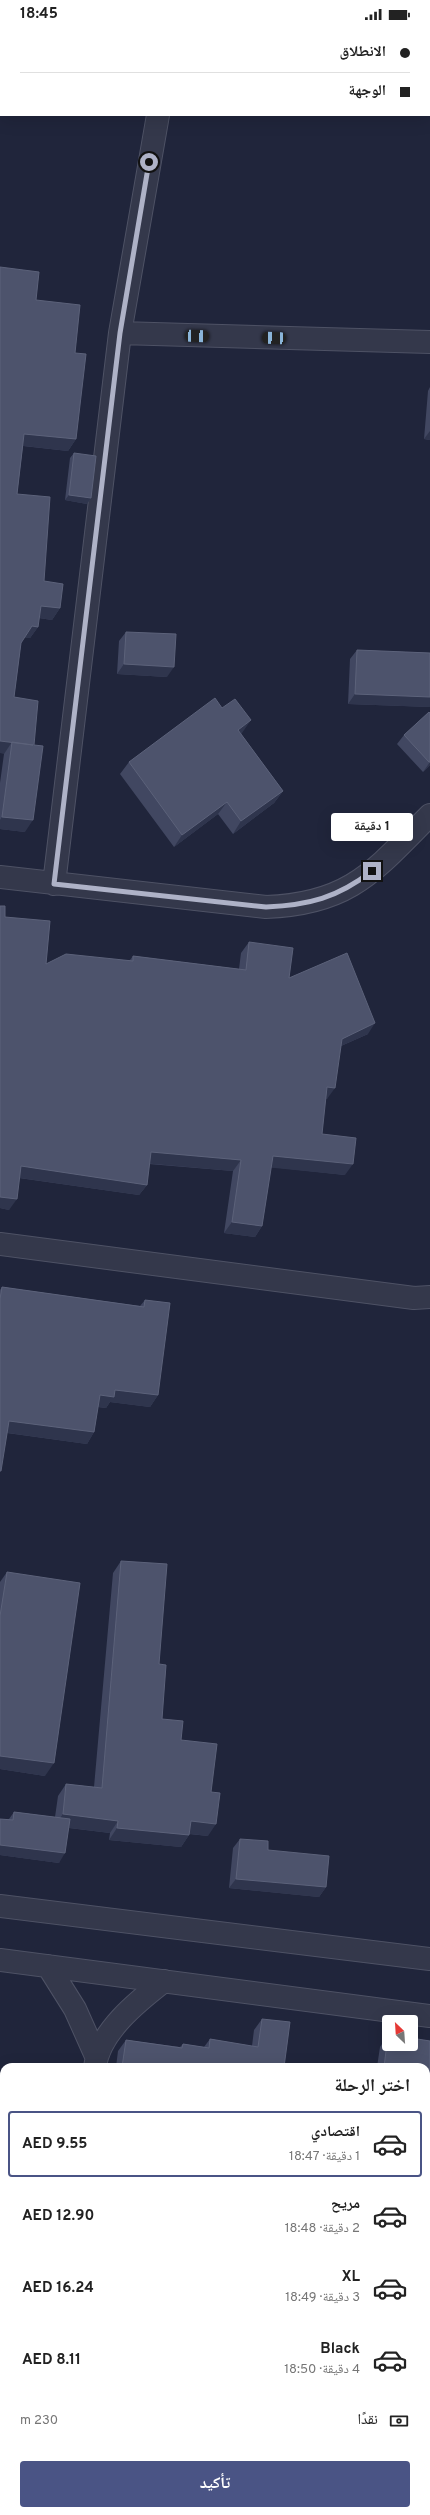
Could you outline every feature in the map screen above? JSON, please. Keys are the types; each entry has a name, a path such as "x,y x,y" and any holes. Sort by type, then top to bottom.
{"street":[{"path":"54,884 120,333 158,116"},
{"path":"120,333 430,342"},
{"path":"0,877 266,907 298,906 328,898 354,884 381,864 430,815"},
{"path":"0,1244 414,1298 430,1297"},
{"path":"0,1906 430,1959"},
{"path":"0,1960 425,2013"},
{"path":"48,1966 75,2009 96,2061"},
{"path":"96,2061 126,2014 164,1981"}],"building":[{"path":"0,267 39,272 36,300 80,305 75,353 86,354 76,439 24,434 17,494 50,497 44,581 63,584 60,608 41,606 38,627 32,626 21,643 14,697 38,701 34,745 43,746 33,820 2,817 12,742 0,741"},
{"path":"74,453 96,456 91,498 69,495"},
{"path":"126,632 176,634 174,667 124,664"},
{"path":"357,650 430,653 430,697 355,694"},
{"path":"215,698 222,708 235,699 251,720 238,730 283,791 241,821 227,802 182,835 129,762"},
{"path":"429,712 430,713 430,762 404,735"},
{"path":"0,906 5,906 5,917 50,921 46,964 66,954 133,961 133,956 246,970 249,942 293,948 289,978 347,953 375,1023 342,1039 335,1088 327,1087 322,1134 356,1138 353,1164 273,1156 262,1226 232,1222 241,1160 151,1152 147,1185 21,1166 17,1199 0,1197"},
{"path":"2,1287 144,1307 145,1300 170,1303 158,1395 115,1390 114,1397 100,1395 94,1432 9,1421 0,1471 0,1299"},
{"path":"121,1561 167,1564 159,1664 166,1665 162,1719 183,1721 181,1740 217,1744 211,1792 220,1793 216,1824 191,1821 189,1835 117,1828 118,1821 63,1814 66,1784 102,1788"},
{"path":"7,1572 80,1583 54,1763 0,1756 0,1616"},
{"path":"14,1812 70,1819 65,1853 0,1845 0,1819 13,1820"},
{"path":"240,1839 268,1841 268,1850 329,1856 326,1887 236,1879"},
{"path":"262,2019 290,2022 285,2063 123,2063 126,2040 182,2048 183,2044 209,2048 210,2039 258,2047"},
{"path":"418,2039 430,2041 430,2063 384,2063 386,2051 418,2051"}],"route":[{"path":"149,162 120,333 54,884 266,907 298,906 328,898 354,884 372,871"}]}
